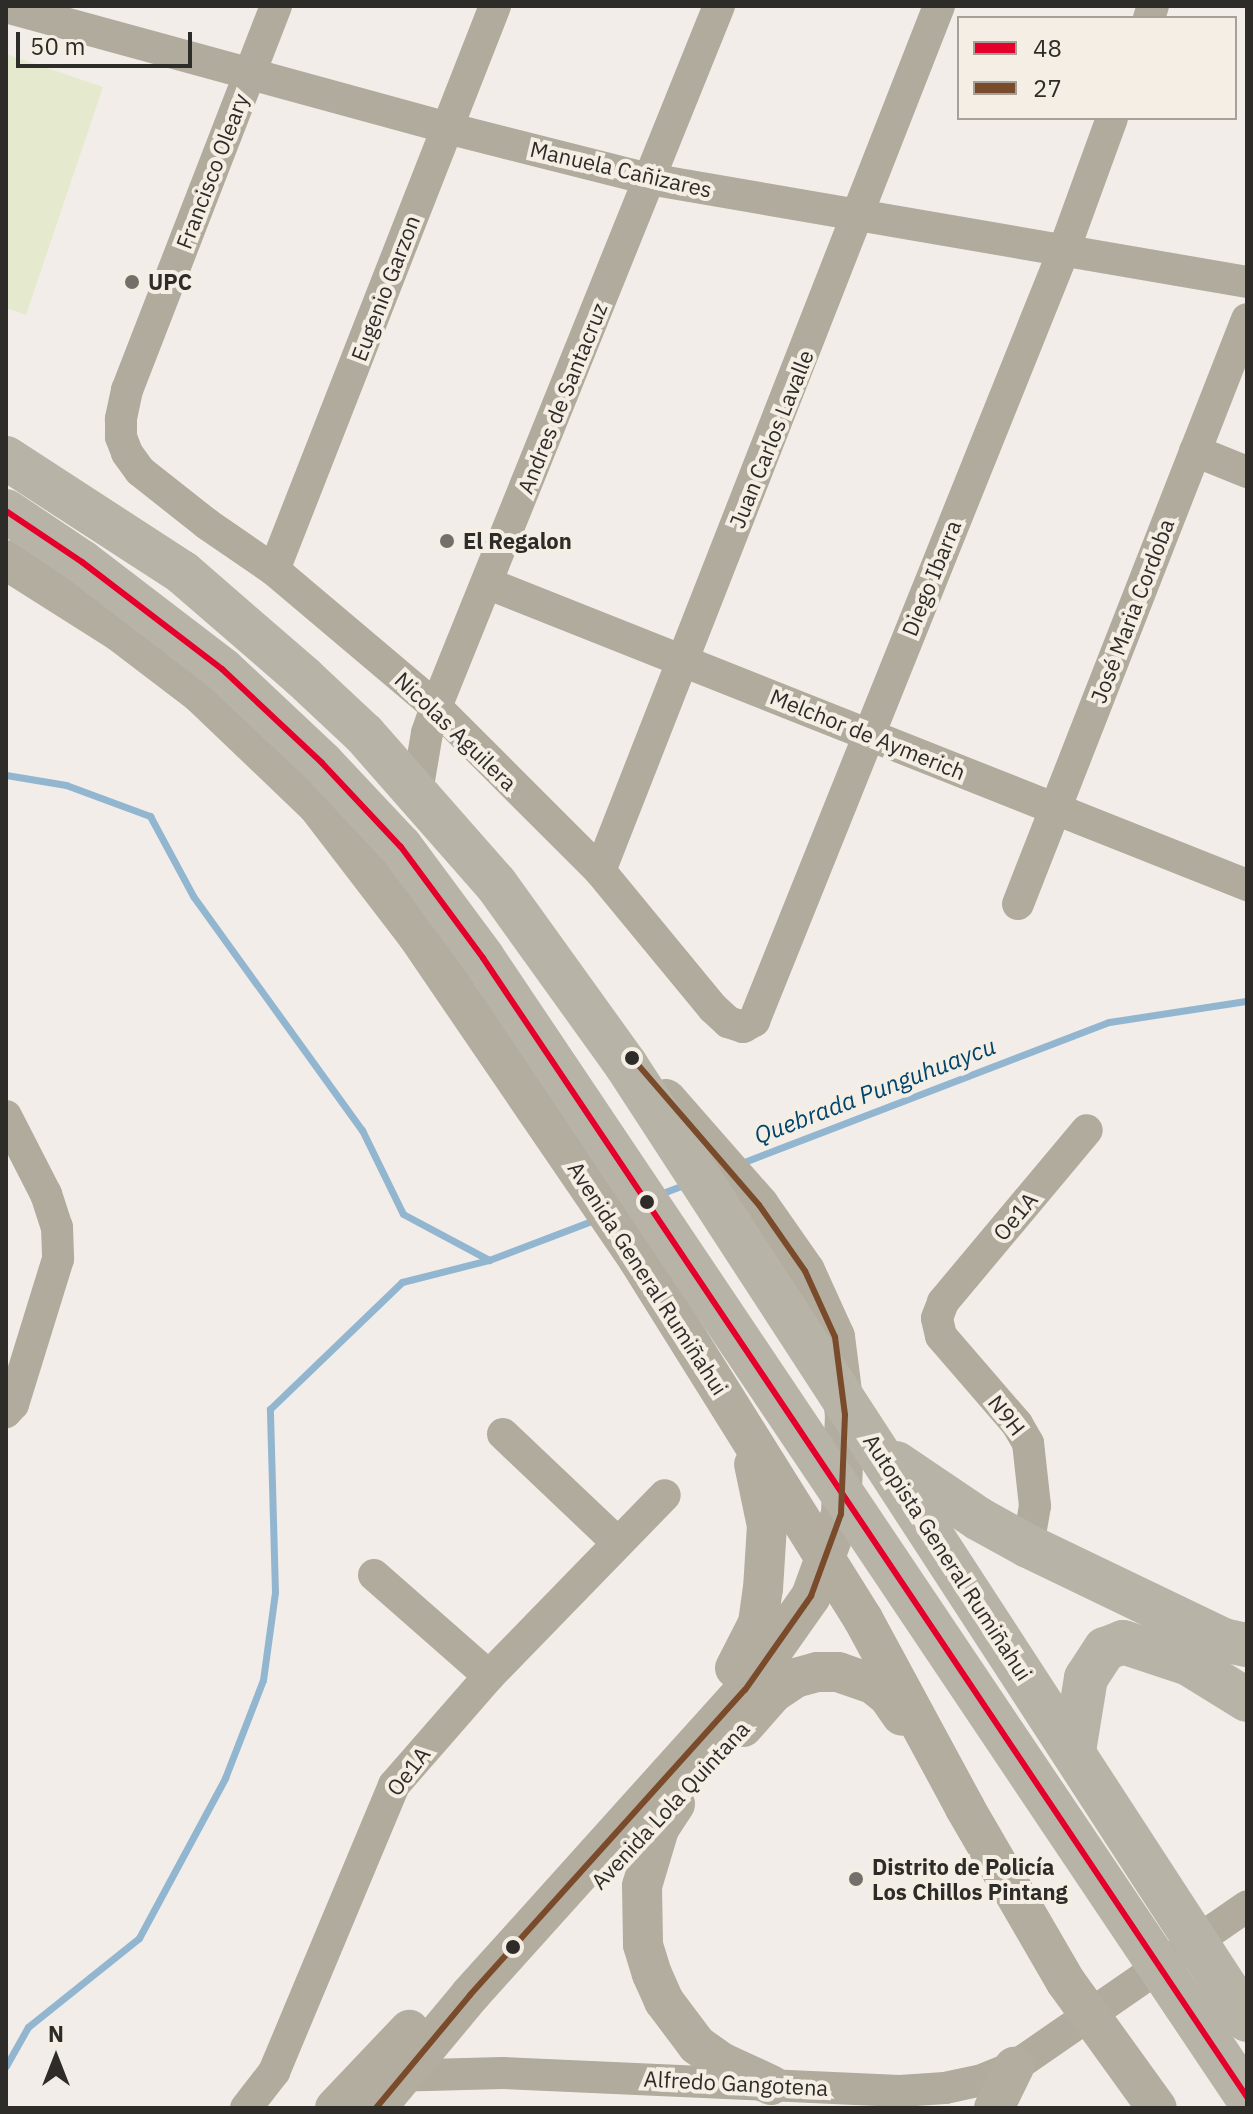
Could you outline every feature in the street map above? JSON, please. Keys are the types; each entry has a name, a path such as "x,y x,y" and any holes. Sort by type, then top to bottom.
{"highway":[{"name":"Autopista General Rumiñahui","path":"6,458 183,573 324,696 417,792 496,884 626,1065 1247,2020"},
{"path":"6,511 82,562 222,669 322,763 401,847 483,958 627,1206 1247,2097"},
{"path":"881,1453 979,1519 1028,1546 1223,1640 1247,1645"},
{"path":"1074,1751 1086,1678 1105,1649 1123,1642 1189,1664 1247,1700"},
{"path":"1210,1966 1247,2001"}],"main road":[{"name":"Avenida General Rumiñahui","path":"6,560 120,632 190,685 318,806 627,1206 638,1259 863,1619 965,1808 1066,1982 1157,2108"},
{"name":"Avenida Lola Quintana","path":"376,2098 745,1690 811,1596 841,1514 845,1415 835,1337 805,1271 759,1205 555,966"},
{"name":"Avenida Lola Quintana","path":"376,2098 645,1783 737,1665 758,1623 767,1526 756,1467 638,1259"},
{"name":"Avenida Lola Quintana","path":"335,2108 376,2098 418,2074 525,1958 675,1804 773,1693 795,1678 838,1672 858,1676 888,1696 965,1808"},
{"path":"675,1804 654,1843 642,1886 643,1945 652,1974 664,2001 697,2045 735,2069 771,2085"},
{"path":"994,2108 1018,2064"}],"street":[{"name":"Francisco Oleary","path":"140,471 127,453 121,437 124,401 276,6"},
{"name":"Eugenio Garzon","path":"274,570 495,6"},
{"name":"Andres de Santacruz","path":"417,792 427,733 436,707 489,584 719,6"},
{"name":"Juan Carlos Lavalle","path":"600,871 939,6"},
{"name":"Manuela Cañizares","path":"14,8 447,128 649,179 1247,282"},
{"name":"Diego Ibarra","path":"738,1026 747,1026 754,1021 1064,250 1111,120"},
{"name":"José Maria Cordoba","path":"1018,904 1247,319"},
{"path":"1195,451 1247,472"},
{"name":"Nicolas Aguilera","path":"140,471 207,524 274,570 436,707 600,871 713,1008 738,1026"},
{"name":"Melchor de Aymerich","path":"489,584 1247,885"},
{"path":"6,1116 46,1194 57,1227 58,1259 13,1404 6,1412"},
{"name":"Oe1A","path":"943,1302 1087,1130"},
{"name":"N9H","path":"943,1302 937,1318 941,1336 1017,1424 1028,1443 1035,1506 1028,1546"},
{"path":"503,1434 617,1542"},
{"name":"Oe1A","path":"246,2108 266,2084 279,2060 386,1796 489,1676 665,1495"},
{"path":"374,1575 489,1676"},
{"name":"Alfredo Gangotena","path":"418,2074 503,2073 930,2089 979,2081 1018,2064 1240,1912"}],"green space":[{"path":"6,54 103,87 26,315 6,308"}],"waterway":[{"path":"6,775 66,785 150,816 193,896 362,1130 403,1214 489,1260"},
{"name":"Quebrada Punguhuaycu","path":"739,1164 1109,1022 1247,1001"},
{"name":"Quebrada Punguhuaycu","path":"660,1194 686,1184"},
{"name":"Quebrada Punguhuaycu","path":"6,2066 28,2027 139,1938 225,1778 263,1680 275,1592 270,1409 402,1282 489,1260 597,1219"}],"transit line":[{"name":"48","path":"6,511 82,562 222,669 322,763 401,847 483,958 1247,2097"},
{"name":"27","path":"376,2108 470,1995 745,1690 811,1596 841,1514 845,1415 835,1337 805,1271 759,1205 632,1058"}],"place":[{"name":"UPC","path":"132,282"},
{"name":"El Regalon","path":"447,541"},
{"name":"Distrito de Policía Los Chillos Pintang","path":"856,1879"}]}
